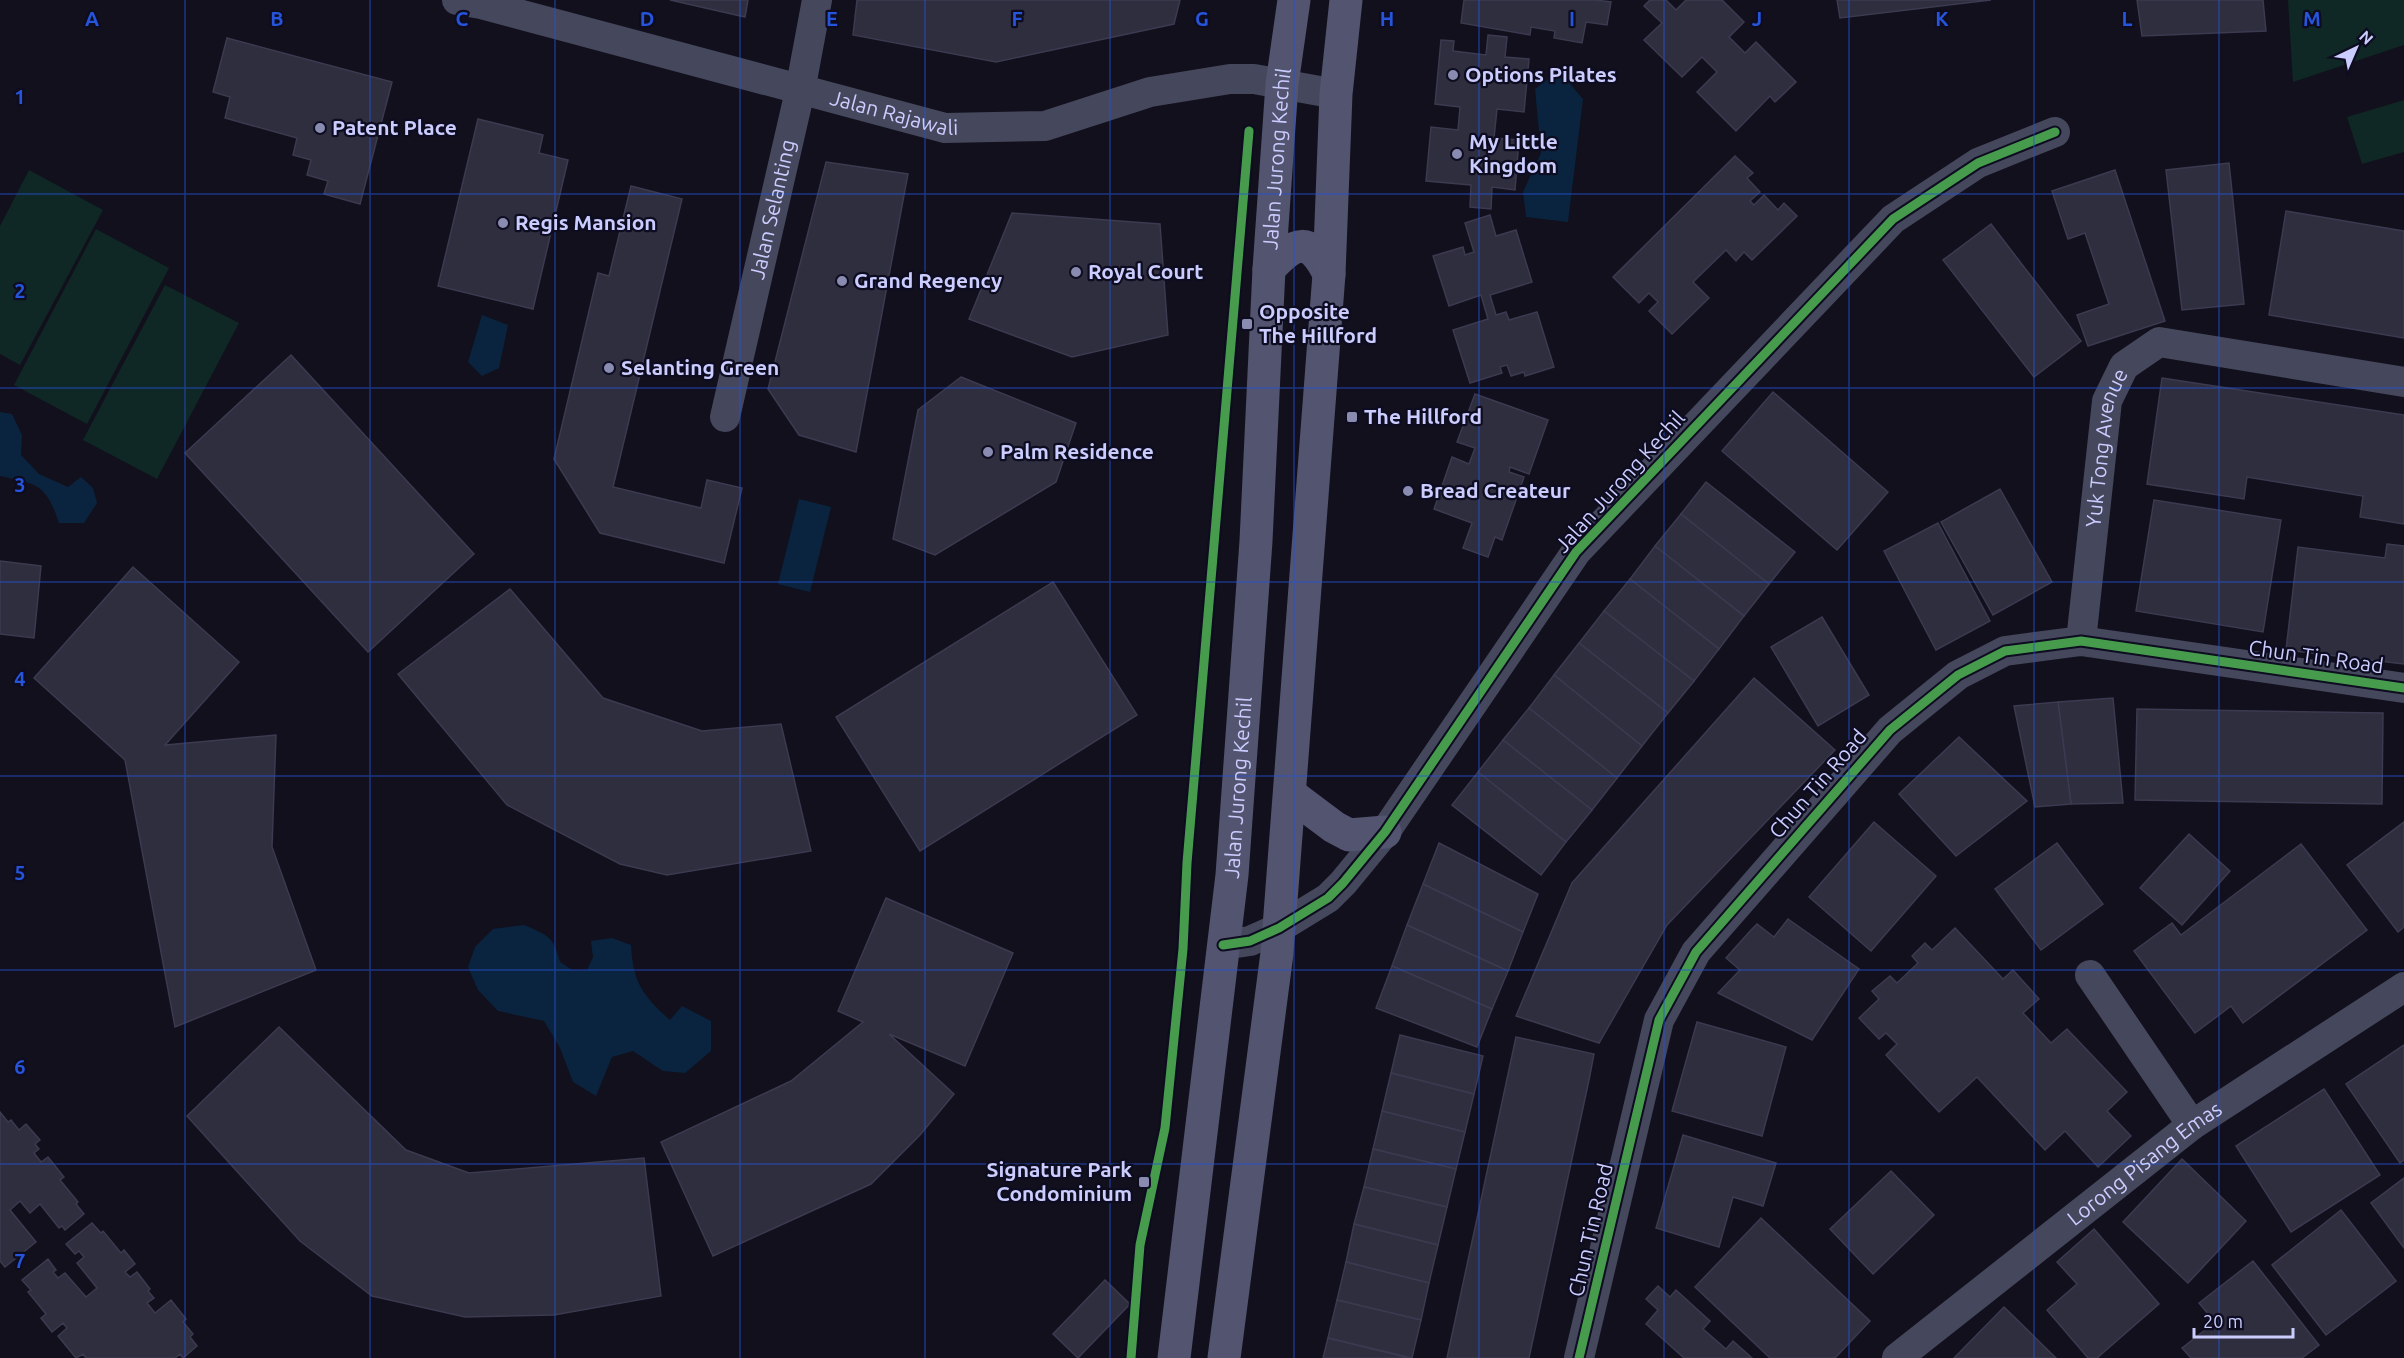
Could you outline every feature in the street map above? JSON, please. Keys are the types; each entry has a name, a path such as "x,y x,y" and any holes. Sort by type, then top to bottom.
{"main road":[{"name":"Jalan Jurong Kechil","path":"1174,1358 1232,875 1256,541 1269,269 1282,84 1294,0"},
{"path":"1224,1358 1280,928 1305,570 1329,274 1336,94 1347,0"},
{"path":"1269,269 1284,252 1299,246 1308,247 1317,253 1329,274"},
{"path":"1290,795 1334,828 1349,835 1385,832"}],"street":[{"name":"Jalan Selanting","path":"725,417 800,91 817,0"},
{"name":"Jalan Rajawali","path":"474,2 945,128 1045,126 1150,92 1230,80 1254,79 1336,94"},
{"name":"Jalan Jurong Kechil","path":"1224,945 1250,941 1280,928 1329,898 1385,832 1576,552 1893,219 1978,163 2055,132"},
{"name":"Yuk Tong Avenue","path":"2081,640 2106,401 2124,366 2159,342 2404,382"},
{"name":"Chun Tin Road","path":"1579,1358 1659,1020 1696,952 1890,730 1959,675 2005,651 2081,640 2404,688"},
{"path":"2090,975 2192,1125"},
{"name":"Lorong Pisang Emas","path":"1897,1358 2192,1125 2404,987"}],"green space":[{"path":"2288,0 2404,0 2404,45 2293,82"},
{"path":"2404,100 2404,152 2362,164 2347,117"},
{"path":"29,170 103,210 20,365 0,354 0,226"},
{"path":"96,229 169,268 87,424 14,385"},
{"path":"165,285 239,323 157,479 83,440"}],"water":[{"path":"1559,71 1583,99 1568,222 1526,217 1523,192 1541,153 1535,89"},
{"path":"482,315 508,325 499,368 482,376 468,362"},
{"path":"0,412 12,414 22,435 21,455 39,474 68,487 81,477 93,488 97,503 84,523 59,523 50,500 39,488 23,481 0,476"},
{"path":"799,499 831,507 810,592 778,584"},
{"path":"524,925 549,938 560,962 572,970 587,970 593,957 591,941 612,938 631,945 637,978 652,1003 670,1020 682,1006 711,1021 711,1051 685,1073 663,1071 633,1051 612,1057 596,1096 573,1082 560,1048 544,1021 498,1011 478,990 468,967 475,947 493,929"}],"building":[{"path":"670,0 748,0 745,17"},
{"path":"857,0 1180,0 1174,24 996,62 853,35"},
{"path":"1464,0 1611,2 1607,25 1586,22 1582,43 1554,38 1555,31 1531,27 1530,35 1461,23"},
{"path":"1650,0 1666,0 1676,10 1686,0 1722,0 1744,22 1729,37 1745,53 1756,42 1796,82 1775,102 1770,96 1736,131 1697,92 1717,72 1702,57 1682,77 1644,40 1662,23 1644,6"},
{"path":"1837,0 1991,0 1840,18"},
{"path":"2137,0 2263,0 2266,31 2142,36"},
{"path":"1488,35 1507,37 1505,57 1529,59 1524,112 1497,109 1494,138 1519,140 1515,190 1492,187 1491,209 1470,207 1471,185 1426,181 1431,127 1458,130 1460,107 1435,104 1441,40 1454,41 1453,51 1486,55"},
{"name":"Patent Place","path":"227,38 392,82 360,204 324,194 328,181 307,175 311,160 293,155 297,138 225,118 230,97 213,92"},
{"name":"Regis Mansion","path":"478,119 543,135 539,153 568,160 533,309 438,286"},
{"path":"1735,156 1753,173 1747,178 1760,192 1750,201 1754,205 1764,195 1778,210 1784,203 1797,216 1752,260 1744,252 1736,261 1726,250 1693,282 1709,298 1672,334 1649,311 1658,302 1649,293 1639,303 1613,277"},
{"name":"Grand Regency","path":"826,162 908,174 856,452 799,435 768,389"},
{"path":"2229,163 2244,304 2182,310 2166,170"},
{"path":"2115,170 2165,321 2088,346 2077,315 2109,304 2085,233 2068,239 2052,191"},
{"name":"Selanting Green","path":"631,186 682,199 613,487 701,508 707,480 742,488 724,563 600,533 554,459 598,273 609,276"},
{"path":"2286,211 2404,231 2404,338 2269,315"},
{"name":"Royal Court","path":"1012,213 1160,224 1168,335 1072,357 969,319"},
{"path":"1490,215 1496,236 1516,230 1532,282 1490,295 1496,315 1506,312 1509,320 1537,312 1554,367 1525,376 1524,372 1511,376 1507,365 1500,367 1502,373 1470,383 1453,330 1488,319 1481,295 1449,306 1433,256 1463,247 1465,255 1474,252 1465,223"},
{"path":"1991,224 2081,341 2034,377 1943,260"},
{"path":"291,355 474,554 368,652 185,453"},
{"name":"Palm Residence","path":"961,377 1076,423 1056,482 935,555 893,539 918,410"},
{"path":"2162,378 2404,415 2404,524 2360,517 2363,496 2247,477 2244,499 2147,484"},
{"path":"1773,392 1888,492 1837,550 1722,451"},
{"path":"1475,394 1548,420 1529,474 1510,467 1509,472 1524,477 1502,540 1495,537 1488,557 1463,548 1472,523 1434,509 1452,457 1469,464 1475,448 1457,442"},
{"path":"1706,482 1795,552 1769,584 1681,514"},
{"path":"2000,489 2052,582 1993,615 1941,522"},
{"path":"2154,500 2281,520 2263,632 2136,611"},
{"path":"1681,514 1769,584 1744,616 1655,546"},
{"path":"1938,523 1990,621 1936,650 1884,551"},
{"path":"2387,544 2404,546 2404,664 2286,650 2298,547 2385,558"},
{"path":"1655,546 1744,616 1719,649 1630,579"},
{"path":"0,561 41,566 34,638 0,634"},
{"path":"133,567 239,662 165,745 276,735 272,847 316,970 175,1027 125,760 34,678"},
{"path":"1630,579 1719,649 1694,681 1604,611"},
{"path":"1053,582 1137,715 920,851 836,717"},
{"path":"510,589 603,698 702,731 781,724 811,851 667,875 620,864 507,805 398,674"},
{"path":"1604,611 1694,681 1668,713 1579,643"},
{"path":"1822,617 1869,695 1818,726 1771,647"},
{"path":"1579,643 1668,713 1642,746 1554,675"},
{"path":"1554,675 1642,746 1617,778 1529,708"},
{"path":"1754,678 1835,750 1667,925 1599,1043 1516,1016 1572,883"},
{"path":"2113,698 2123,803 2071,804 2058,702"},
{"path":"2058,702 2071,804 2035,807 2014,706"},
{"path":"1529,708 1617,778 1592,810 1503,740"},
{"path":"2137,709 2383,713 2382,804 2135,800"},
{"path":"1959,737 2027,801 1956,856 1899,794"},
{"path":"1503,740 1592,810 1566,842 1478,772"},
{"path":"1478,772 1566,842 1541,875 1452,805"},
{"path":"1874,822 1936,876 1871,951 1809,897"},
{"path":"2404,822 2404,927 2398,932 2347,865"},
{"path":"2189,834 2230,871 2182,925 2140,888"},
{"path":"1439,843 1538,894 1523,932 1423,884"},
{"path":"2057,843 2103,904 2041,950 1995,889"},
{"path":"2301,844 2367,930 2243,1023 2231,1006 2195,1033 2134,951 2172,923 2181,935"},
{"path":"1423,884 1523,932 1508,971 1407,925"},
{"path":"886,898 1013,953 965,1066 889,1034 954,1094 920,1135 871,1184 713,1256 661,1142 791,1081 863,1022 838,1011"},
{"path":"1788,919 1859,969 1812,1040 1718,993 1740,970 1726,958 1751,930 1757,924 1774,937"},
{"path":"1407,925 1508,971 1492,1009 1392,966"},
{"path":"1955,928 2003,979 2013,970 2039,999 2023,1013 2051,1043 2067,1029 2127,1092 2107,1111 2131,1136 2098,1167 2065,1131 2045,1150 1977,1077 1939,1112 1886,1055 1897,1044 1886,1033 1879,1039 1859,1018 1879,999 1872,991 1890,976 1897,983 1918,963 1912,956 1925,943 1932,950"},
{"path":"1392,966 1492,1009 1477,1047 1376,1008"},
{"path":"1697,1022 1786,1047 1762,1136 1672,1111"},
{"path":"279,1027 406,1150 469,1173 644,1158 661,1296 554,1315 465,1317 372,1296 300,1241 187,1116"},
{"path":"1400,1035 1483,1056 1474,1094 1391,1073"},
{"path":"1516,1037 1594,1054 1589,1080 1529,1358 1447,1358"},
{"path":"2404,1045 2404,1160 2400,1163 2346,1084"},
{"path":"1391,1073 1474,1094 1465,1132 1382,1111"},
{"path":"2324,1089 2380,1175 2291,1232 2236,1146"},
{"path":"1382,1111 1465,1132 1456,1169 1373,1149"},
{"path":"0,1112 19,1130 26,1124 40,1140 35,1144 39,1149 34,1153 41,1162 48,1157 64,1177 60,1180 78,1202 76,1204 84,1214 65,1230 62,1226 59,1228 40,1204 30,1213 20,1201 10,1210 36,1242 5,1267 0,1261"},
{"path":"1683,1135 1776,1163 1763,1206 1733,1197 1719,1247 1656,1228"},
{"path":"1373,1149 1456,1169 1447,1207 1364,1187"},
{"path":"2182,1159 2246,1221 2188,1283 2123,1222"},
{"path":"1891,1171 1934,1215 1873,1274 1830,1229"},
{"path":"2404,1178 2404,1248 2371,1203"},
{"path":"1364,1187 1447,1207 1438,1245 1354,1224"},
{"path":"2341,1210 2396,1281 2326,1335 2272,1265"},
{"path":"1761,1218 1870,1321 1835,1358 1770,1358 1695,1287"},
{"path":"92,1223 101,1233 103,1231 121,1253 124,1250 135,1264 125,1272 130,1277 137,1272 150,1289 148,1291 154,1298 147,1303 155,1313 171,1300 186,1319 183,1322 193,1334 190,1337 197,1346 183,1358 180,1354 175,1358 86,1358 83,1354 76,1358 58,1336 67,1328 63,1323 52,1332 41,1318 46,1314 28,1292 31,1290 22,1280 48,1259 56,1270 53,1272 58,1278 65,1273 86,1297 97,1288 77,1263 84,1257 79,1251 75,1254 66,1244"},
{"path":"1354,1224 1438,1245 1429,1283 1346,1262"},
{"path":"2094,1229 2159,1304 2097,1358 2088,1358 2047,1310 2077,1284 2057,1262"},
{"path":"2253,1261 2319,1345 2302,1358 2191,1358 2182,1348 2215,1322 2199,1303"},
{"path":"1346,1262 1429,1283 1421,1320 1337,1300"},
{"path":"1105,1280 1130,1304 1078,1358 1053,1334"},
{"path":"1658,1286 1670,1297 1676,1290 1710,1321 1703,1329 1726,1349 1733,1341 1752,1358 1684,1358 1646,1324 1658,1310 1646,1299"},
{"path":"1337,1300 1421,1320 1412,1358 1328,1338"},
{"path":"2004,1307 2056,1358 1954,1358"},
{"path":"1328,1338 1409,1358 1323,1358"}],"cycle path":[{"path":"1131,1358 1140,1245 1165,1128 1183,949 1187,863 1249,131"},
{"path":"1223,945 1250,941 1279,928 1328,898 1343,883 1385,832 1576,552 1893,219 1978,163 2055,132"},
{"path":"1579,1358 1659,1020 1696,952 1890,730 1958,675 2005,651 2081,641 2404,688"}],"place":[{"name":"Options Pilates","path":"1453,75"},
{"name":"Patent Place","path":"320,128"},
{"name":"My Little Kingdom","path":"1457,154"},
{"name":"Regis Mansion","path":"503,223"},
{"name":"Royal Court","path":"1076,272"},
{"name":"Grand Regency","path":"842,281"},
{"name":"Opposite The Hillford","path":"1247,324"},
{"name":"Selanting Green","path":"609,368"},
{"name":"The Hillford","path":"1352,417"},
{"name":"Palm Residence","path":"988,452"},
{"name":"Bread Createur","path":"1408,491"},
{"name":"Signature Park Condominium","path":"1144,1182"}]}
